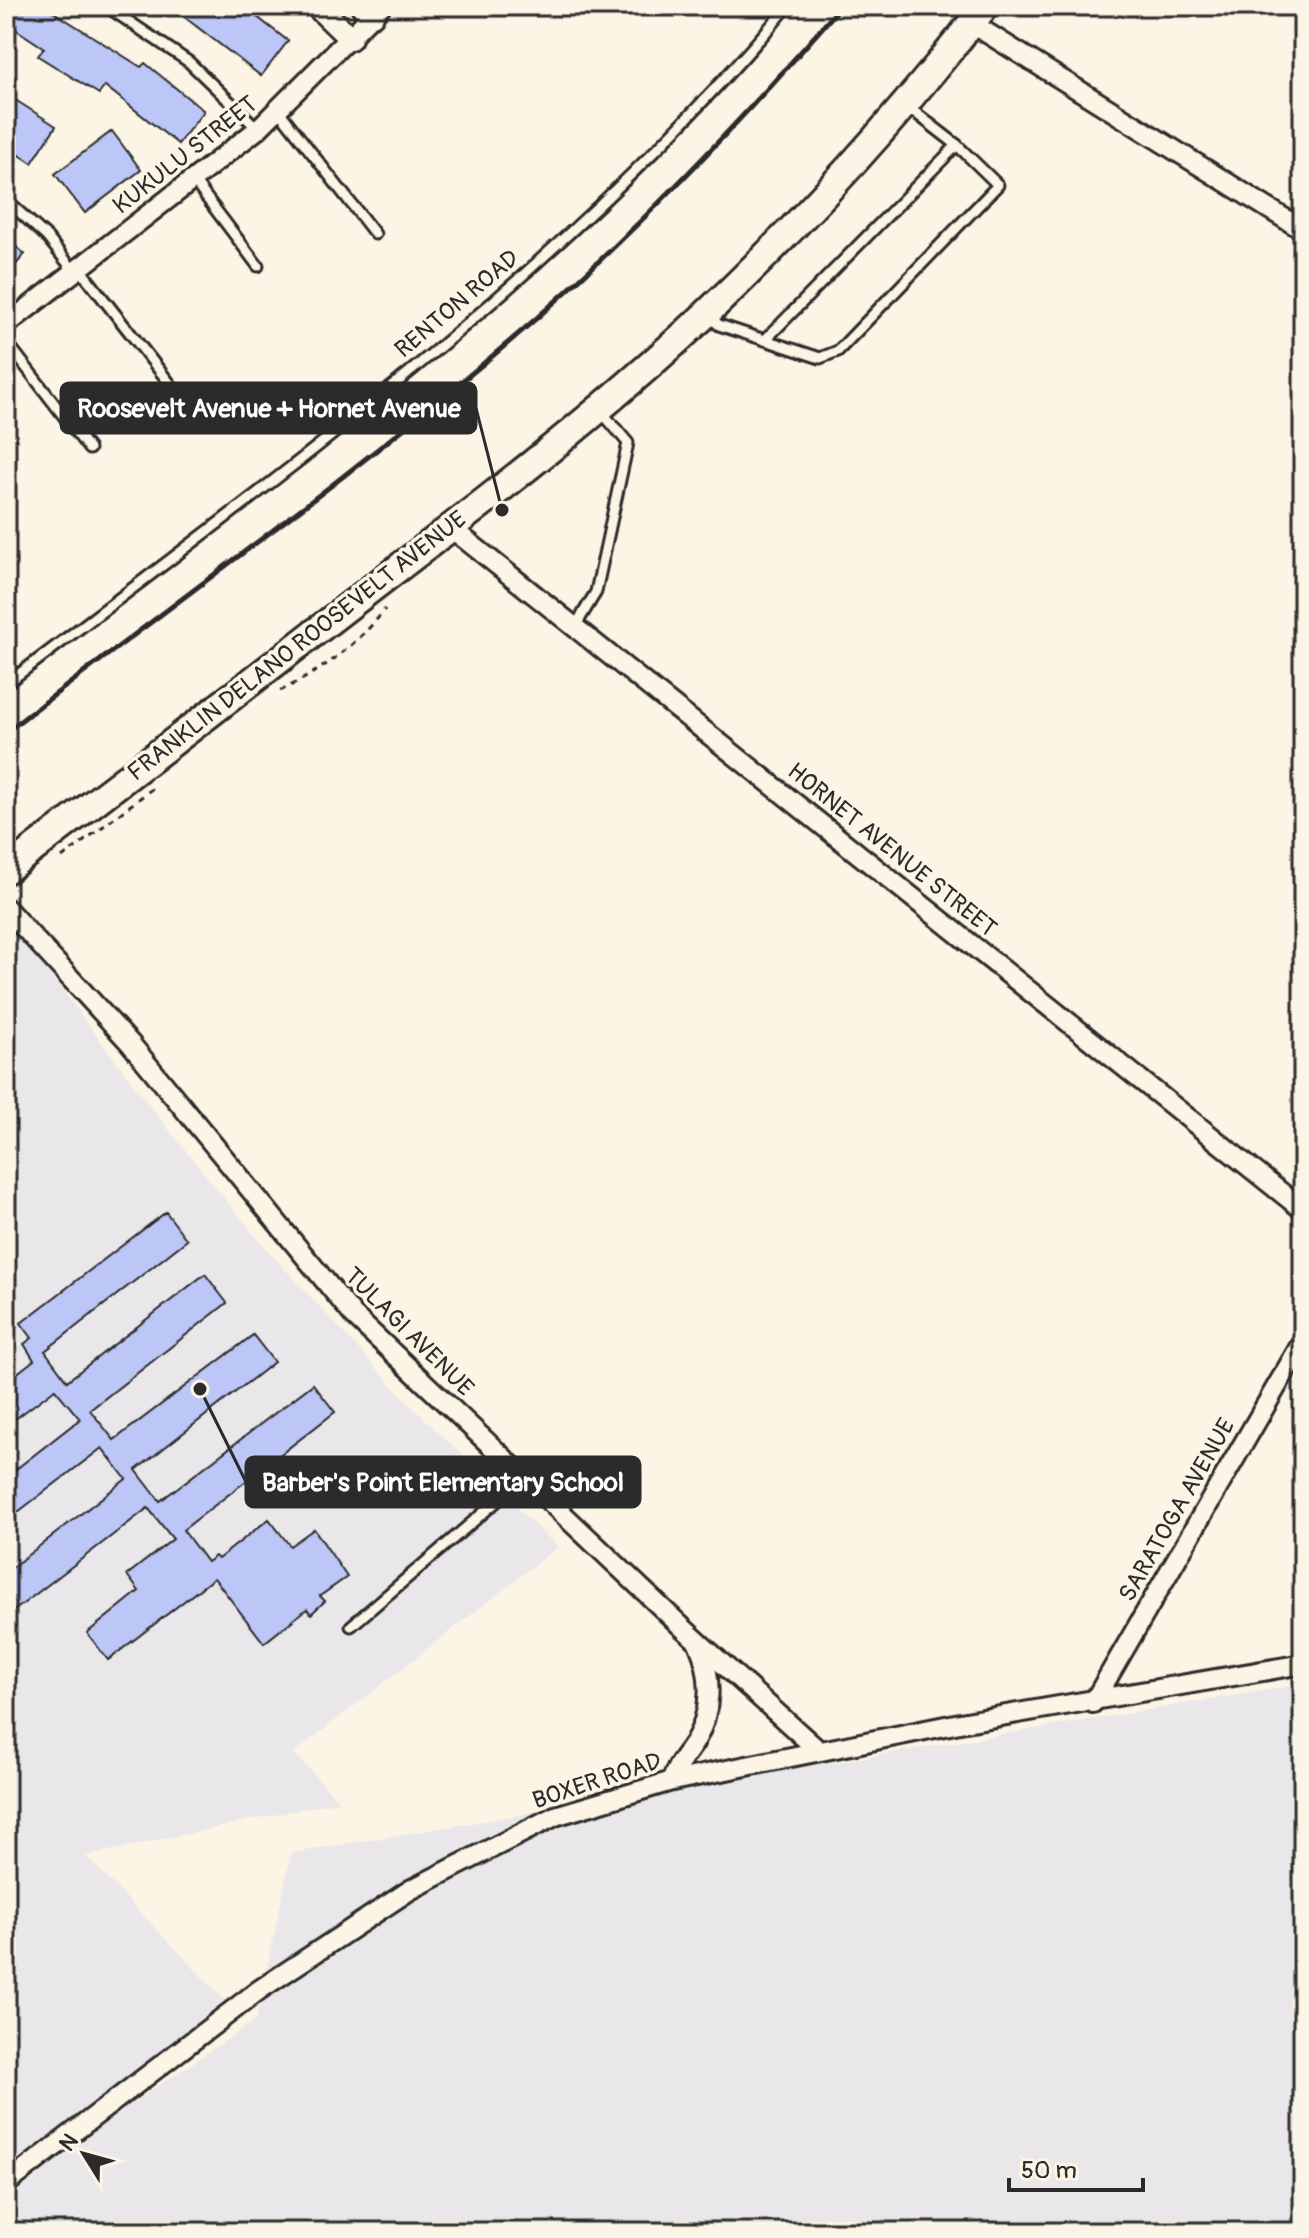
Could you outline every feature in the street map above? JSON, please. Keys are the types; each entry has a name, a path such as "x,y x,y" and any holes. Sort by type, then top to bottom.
{"main road":[{"name":"FRANKLIN DELANO ROOSEVELT AVENUE","path":"6,870 451,528 599,409 706,313 905,104 978,15"}],"street":[{"path":"317,6 350,38"},
{"name":"KUKULU STREET","path":"6,325 194,181 279,111 350,38 372,9"},
{"path":"978,15 1303,230"},
{"name":"HORNET AVENUE STREET","path":"451,528 1303,1210"},
{"name":"TULAGI AVENUE","path":"6,908 130,1043 353,1315 819,1751"},
{"name":"SARATOGA AVENUE","path":"1093,1703 1303,1341"},
{"path":"672,1781 676,1766 695,1741 706,1713 709,1683 696,1639"},
{"name":"BOXER ROAD","path":"6,2184 259,1990 410,1890 555,1816 672,1781 819,1751 960,1723 1093,1703 1303,1664"}],"lane":[{"path":"106,6 189,62 233,100 258,129"},
{"name":"RENTON ROAD","path":"6,684 312,452 571,234 751,50 788,6"},
{"path":"706,313 719,325 820,358 838,351 998,185 957,145 905,104"},
{"path":"279,111 375,234"},
{"path":"765,340 957,145"},
{"path":"194,181 258,266"},
{"path":"6,200 77,269 175,390"},
{"path":"6,341 89,449"},
{"path":"576,625 596,592 628,443 599,409"},
{"path":"351,1626 524,1478"}],"path":[{"path":"280,691 309,677 348,648 385,609"},
{"path":"62,858 153,788"}],"shaded area":[{"path":"16,929 156,1114 262,1244 414,1409 558,1547 294,1753 339,1801 86,1856 240,2016 6,2186 6,936"},
{"path":"1303,1684 1303,2232 6,2232 6,2192 49,2159 256,2020 291,1853"}],"building":[{"path":"6,6 44,6 141,67 145,63 204,111 178,144 105,86 99,94 38,56 44,48 6,23"},
{"path":"170,6 243,6 288,41 261,76"},
{"path":"6,94 56,126 32,163 6,146"},
{"path":"112,131 141,170 85,213 55,174"},
{"path":"6,238 25,254 6,276"},
{"path":"166,1212 187,1240 45,1351 67,1381 205,1274 227,1303 90,1410 114,1440 253,1335 274,1362 136,1470 160,1501 313,1384 335,1412 183,1530 207,1562 215,1556 218,1559 269,1519 290,1546 314,1529 347,1577 320,1596 325,1601 311,1614 307,1609 264,1643 214,1578 108,1660 87,1633 139,1591 127,1575 173,1539 148,1508 6,1617 6,1572 126,1479 102,1448 6,1521 6,1477 80,1419 55,1389 6,1426 6,1382 34,1360 24,1344 32,1338 21,1323"}],"railway":[{"path":"6,732 323,492 509,342 640,222 763,94 841,6"}],"place":[{"name":"Roosevelt Avenue + Hornet Avenue","path":"502,510"},
{"name":"Barber's Point Elementary School","path":"200,1389"}]}
